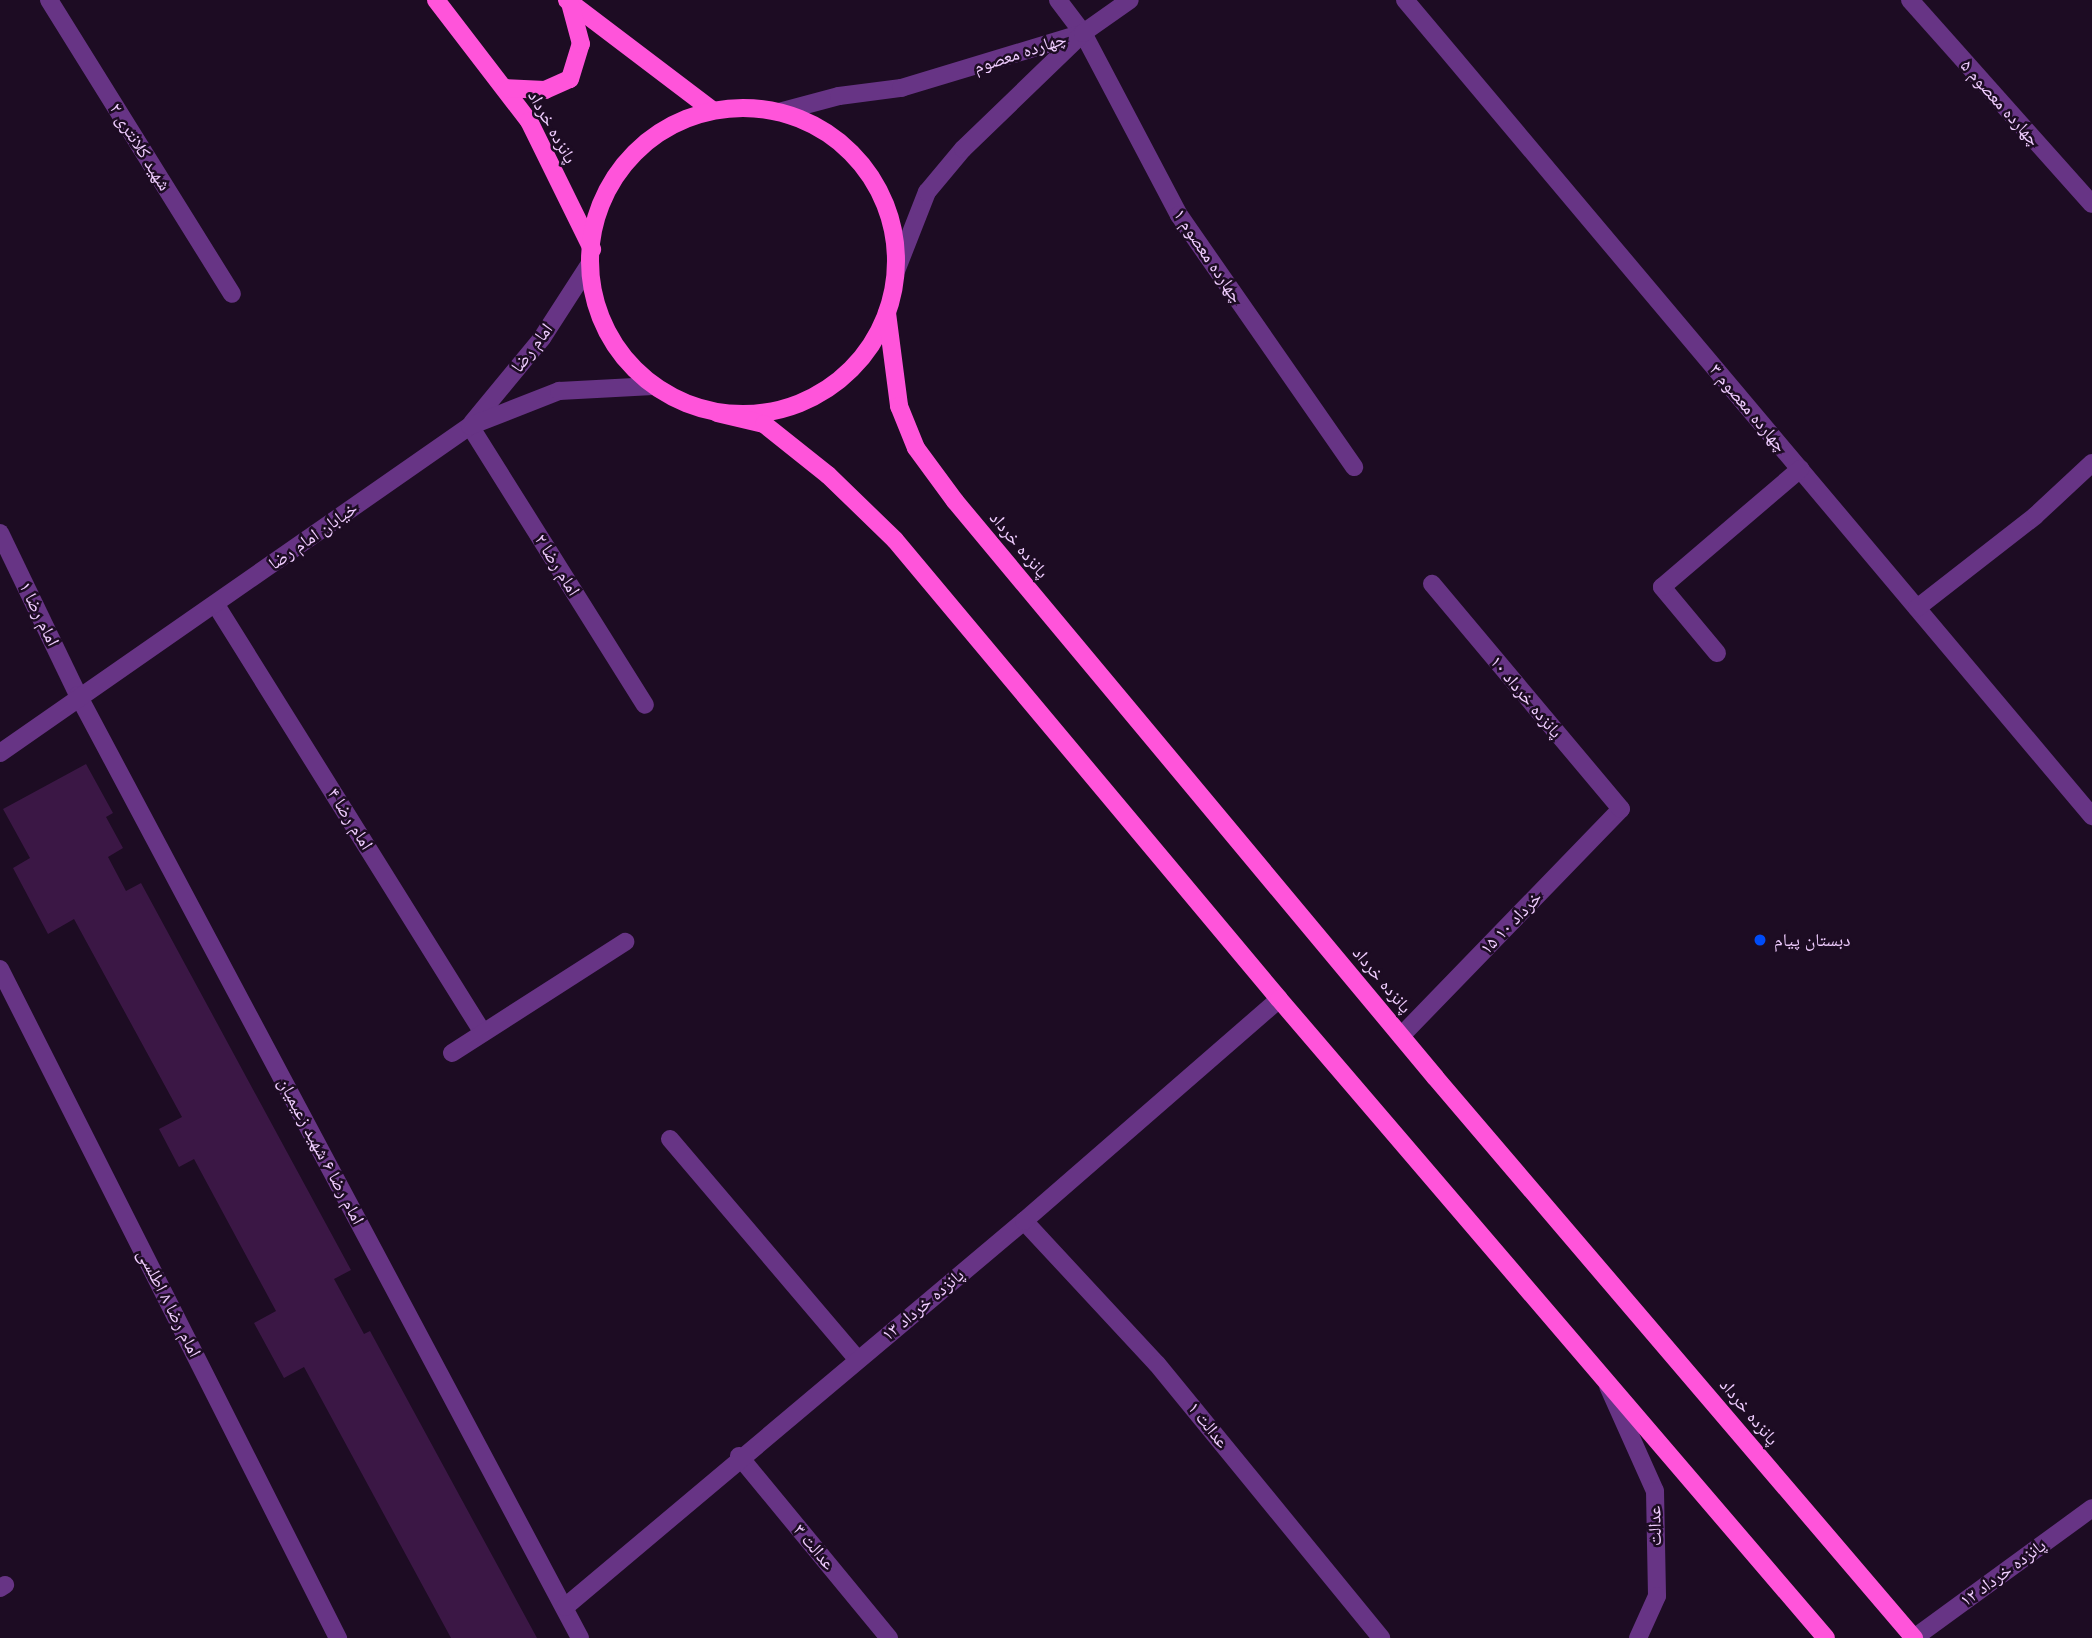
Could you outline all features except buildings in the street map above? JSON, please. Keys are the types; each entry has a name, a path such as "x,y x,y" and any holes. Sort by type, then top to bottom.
{"main road":[{"name":"پانزده خرداد","path":"436,0 529,121 591,257"},
{"path":"505,88 545,90 570,79 581,44 569,1"},
{"path":"569,1 712,110"},
{"path":"717,413 771,413 820,394 861,360 887,313 896,271 893,228 878,188 853,153 818,127 779,112 746,107 712,110 663,130 623,165 597,212 591,257 603,321 620,353 653,386 684,404 717,413 764,424 828,475 895,540 1279,999 1826,1638"},
{"name":"پانزده خرداد","path":"887,313 899,406 916,448 955,501 1401,1036 1914,1638"}],"street":[{"name":"شهید کلانتری ۲","path":"49,0 232,294"},
{"name":"چهارده معصوم ۱","path":"1058,0 1083,33 1179,215 1354,467"},
{"path":"1083,33 1130,0"},
{"name":"چهارده معصوم ۳","path":"1405,0 2092,816"},
{"name":"چهارده معصوم ۵","path":"1910,0 2092,204"},
{"name":"چهارده معصوم","path":"779,112 924,82 1083,33"},
{"name":"چهارده معصوم","path":"896,271 927,192 993,117 1083,33"},
{"name":"امام رضا","path":"470,426 542,338 591,257"},
{"name":"خیابان امام رضا","path":"0,753 78,695 216,605 470,426 559,391 653,386"},
{"name":"امام رضا ۲","path":"470,426 645,705"},
{"path":"1917,608 2035,516 2092,463"},
{"path":"1717,653 1662,587 1800,469"},
{"name":"امام رضا ۱","path":"0,534 78,695"},
{"name":"پانزده خرداد ۱۰","path":"1432,584 1621,809"},
{"name":"امام رضا ۴","path":"216,605 483,1033"},
{"name":"امام رضا ۶ شهید زعیمیان","path":"78,695 580,1638"},
{"name":"۱۵ خرداد ۱۰","path":"1401,1036 1621,809"},
{"path":"452,1053 625,942"},
{"name":"امام رضا ۸ اطلسی","path":"0,969 338,1638"},
{"name":"پانزده خرداد ۱۳","path":"565,1608 739,1456 1024,1221 1279,999"},
{"path":"670,1139 857,1359"},
{"name":"عدالت ۱","path":"1024,1221 1157,1364 1381,1638"},
{"name":"عدالت","path":"1605,1380 1655,1490 1657,1596 1638,1638"},
{"name":"عدالت ۳","path":"739,1456 889,1638"},
{"name":"پانزده خرداد ۱۲","path":"1914,1638 2092,1508"}],"place":[{"name":"دبستان پیام","path":"1760,940"}]}
